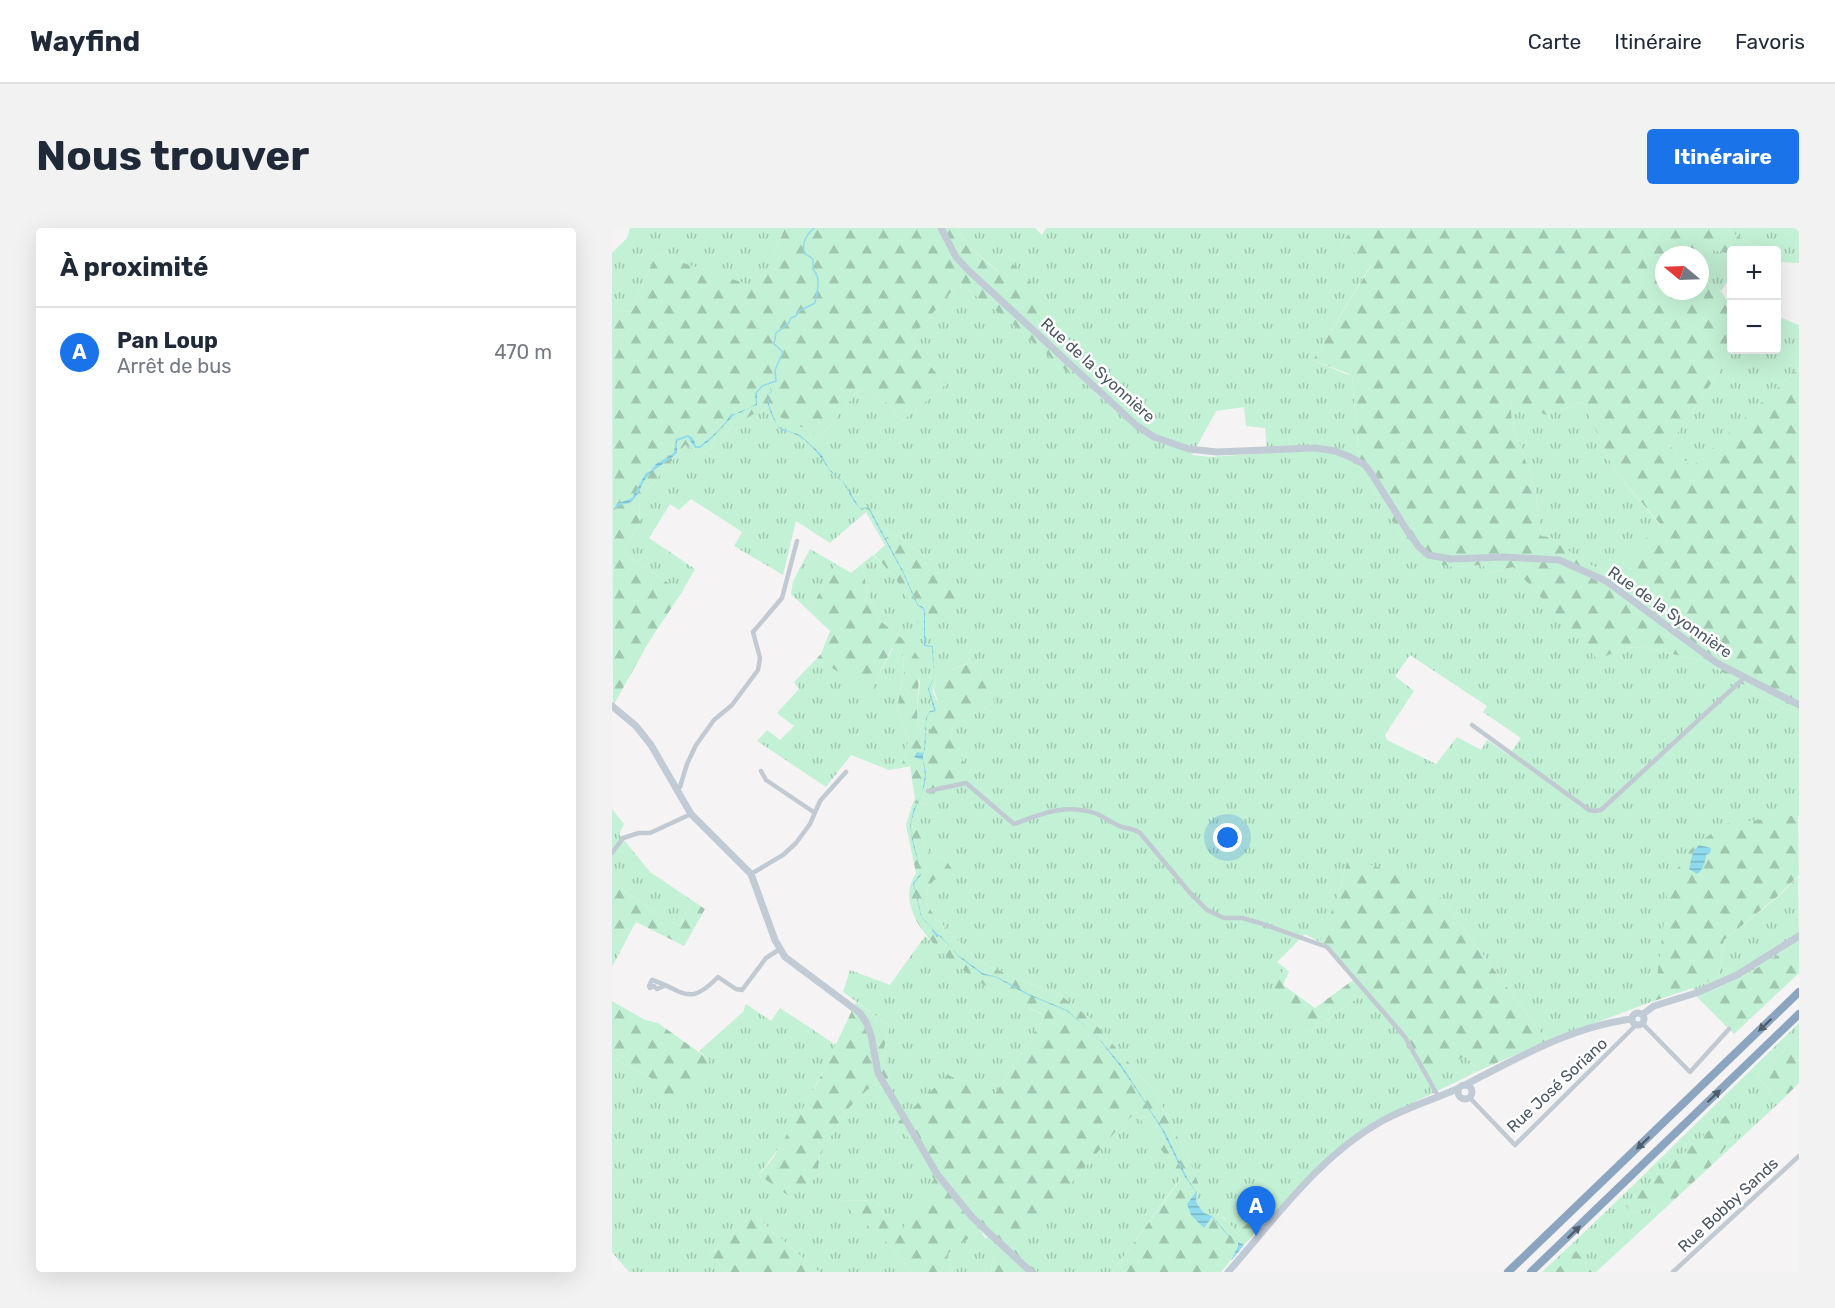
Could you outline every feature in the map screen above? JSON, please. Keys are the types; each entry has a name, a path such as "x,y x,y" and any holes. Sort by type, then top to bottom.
{"highway":[{"path":"1508,1272 1799,992"},
{"path":"1531,1272 1799,1014"}],"street":[{"name":"Rue de la Syonnière","path":"941,228 956,257 968,270 1136,424 1154,437 1189,449 1217,452 1316,448 1335,451 1350,457 1365,465 1408,532 1428,555 1451,559 1503,557 1559,560 1606,580 1703,653 1744,678 1799,705"},
{"path":"677,789 696,745 714,720 732,705 758,670 760,658 753,632 782,598 797,541"},
{"path":"1472,725 1589,810 1601,810 1744,678"},
{"path":"612,706 636,726 651,745 691,814 751,874 780,949 790,962 860,1013 871,1035 878,1073 937,1174 972,1217 1031,1272"},
{"path":"761,771 766,780 815,813"},
{"path":"751,874 783,855 796,843 820,801 846,772"},
{"path":"928,790 966,783 1014,824 1063,808 1084,810 1124,828 1133,828 1140,833 1207,910 1224,918 1242,918 1260,923 1328,947 1405,1037 1438,1095"},
{"path":"612,853 623,838 639,833 651,833 691,814"},
{"path":"1729,1029 1690,1072 1637,1022 1637,1013 1643,1014 1654,1006 1696,993 1737,975 1799,936"},
{"path":"664,986 687,995 699,994 717,977 736,989 742,990 766,958 780,949"},
{"path":"1228,1272 1293,1197 1345,1146 1382,1121 1438,1095 1462,1087 1558,1040 1611,1022 1645,1020 1643,1014"},
{"name":"Rue José Soriano","path":"1471,1094 1515,1145 1637,1022"},
{"path":"1438,1095 1464,1100 1481,1079 1490,1072"},
{"path":"1462,1087 1470,1086 1471,1094"},
{"path":"1459,1098 1462,1087"},
{"name":"Rue Bobby Sands","path":"1673,1272 1799,1156"}],"green space":[{"path":"630,228 785,228 759,289 656,254 631,312 619,311 612,306 612,253 627,238"},
{"path":"785,228 958,228 966,244 997,271 1007,259 1024,274 1080,363 1070,374 1004,317 959,283 910,339 945,385 902,421 886,402 860,388 821,436 762,409 732,427 705,453 685,445 639,500 640,523 622,552 682,592 650,640 613,706 612,306 619,311 631,312 656,254 759,288"},
{"path":"958,228 1035,228 1042,235 1046,228 1353,228 1342,243 1371,265 1313,360 1352,375 1360,469 1407,545 1453,567 1483,565 1490,573 1513,567 1598,659 1623,648 1642,647 1703,661 1785,709 1799,712 1799,816 1655,994 1651,1002 1547,1041 1438,894 1348,857 1341,887 1322,941 1305,934 1277,962 1285,968 1267,1000 1309,1033 1367,991 1466,1056 1478,1071 1396,1112 1364,1131 1314,1170 1263,1225 1254,1217 1237,1233 1225,1218 1213,1217 1204,1213 1198,1205 1196,1201 1199,1185 1156,1094 1091,1019 1059,994 1017,979 977,960 928,907 927,889 934,880 954,872 944,858 930,853 917,829 906,825 913,803 927,805 936,784 957,752 950,735 953,726 995,703 972,662 946,672 936,680 933,693 939,706 936,720 930,733 918,727 920,682 910,645 879,620 868,595 862,564 873,555 896,578 906,591 919,623 934,563 894,533 882,540 866,512 830,543 796,521 783,575 734,546 742,532 691,499 679,510 670,504 649,538 695,569 682,592 622,552 640,523 639,500 685,445 705,453 732,427 762,408 821,436 860,388 886,402 902,421 945,385 910,339 959,283 1004,317 1071,374 998,271 966,244","holes":["1244,407 1246,426 1265,428 1267,453 1210,457 1192,455 1216,411","1410,655 1487,706 1483,712 1521,738 1509,755 1487,740 1481,750 1457,737 1436,764 1387,740 1385,735 1414,691 1395,676"]},
{"path":"1353,228 1724,228 1754,246 1727,246 1727,253 1709,249 1709,246 1655,246 1655,300 1709,300 1709,284 1717,286 1727,300 1727,354 1731,354 1669,445 1692,467 1799,368 1799,712 1785,709 1703,661 1642,647 1623,648 1598,660 1513,567 1490,573 1482,565 1453,567 1424,560 1407,545 1360,469 1352,375 1313,360 1371,266 1342,243","holes":["1510,400 1546,415 1583,402 1614,470 1660,524 1611,575 1582,561 1550,537 1541,536 1535,487 1512,423"]},
{"path":"1724,228 1799,228 1799,263 1781,262 1781,246 1754,246"},
{"path":"1709,249 1727,253 1727,281 1721,291 1717,286 1709,284"},
{"path":"1781,318 1799,325 1799,368 1692,468 1669,445 1731,354 1781,354"},
{"path":"1510,399 1546,415 1583,402 1614,470 1660,525 1611,575 1582,561 1550,537 1541,536 1535,487 1512,423"},
{"path":"894,533 934,563 962,602 938,619 918,623 900,586 874,555 885,545 882,540"},
{"path":"810,549 836,564 809,611 791,594 793,581"},
{"path":"836,564 851,573 862,564 868,595 879,620 910,645 920,660 918,727 929,733 937,716 939,706 934,684 941,675 972,662 995,703 953,726 950,735 971,777 936,784 934,797 927,805 913,803 915,799 910,766 901,768 909,739 897,708 904,672 903,654 892,648 870,693 817,658 821,654 830,631 809,611"},
{"path":"893,648 903,654 904,672 897,708 909,739 901,768 889,770 851,755 826,787 757,741 767,730 780,740 794,726 777,713 799,689 794,682 817,658 870,692"},
{"path":"612,809 624,824 619,834 650,872 693,901 679,926 653,912 612,881"},
{"path":"1798,815 1799,875 1778,896 1724,940 1718,977 1651,1002 1655,994 1669,881 1691,849 1724,824"},
{"path":"906,825 917,829 930,853 944,858 955,873 934,880 927,889 928,907 939,921 977,960 1017,979 1059,994 1091,1019 1156,1094 1199,1185 1199,1192 1196,1193 1191,1215 1225,1218 1237,1233 1254,1217 1263,1225 1244,1245 1238,1241 1235,1254 1221,1272 1112,1272 1181,1179 1136,1112 1115,1132 1015,1249 1037,1272 992,1272 991,1266 996,1255 981,1248 987,1237 980,1230 946,1255 951,1265 948,1272 911,1272 892,1247 838,1200 877,1201 885,1216 900,1233 934,1179 898,1122 948,1075 993,1097 1045,1016 991,989 961,969 930,940 918,924 911,907 910,890 916,873"},
{"path":"1348,857 1422,883 1438,894 1547,1041 1478,1071 1466,1056 1427,1073 1406,1036 1367,991 1309,1033 1266,1000 1285,968 1289,972 1283,985 1315,1008 1356,978 1320,942 1341,887"},
{"path":"1798,877 1799,942 1749,973 1698,998 1693,988 1718,977 1724,940 1778,897"},
{"path":"612,881 653,912 679,926 693,901 705,909 684,946 636,922 631,931 612,929"},
{"path":"612,929 631,931 612,967"},
{"path":"925,936 963,970 992,989 1045,1016 900,1234 885,1216 877,1201 839,1200 892,1247 911,1272 819,1272 753,1214 709,1256 729,1272 629,1272 612,1252 612,1057 662,1084 710,1060 699,1051 743,1012 746,1004 771,1021 780,1008 836,1045 792,1128 759,1174 789,1195 817,1177 820,1153 849,1108 867,1090 889,1078 884,1048 890,1026 843,992 850,970 890,985"},
{"path":"1799,942 1799,973 1734,1034 1698,998 1749,973"},
{"path":"612,1001 645,1020 658,1023 710,1060 674,1111 658,1099 662,1084 612,1057"},
{"path":"856,1002 890,1026 884,1048 889,1078 867,1090 849,1108 820,1153 817,1177 789,1196 759,1175 773,1158 817,1084"},
{"path":"1799,1023 1799,1036 1757,1076 1779,1103 1714,1163 1743,1124 1662,1174 1625,1205 1632,1213 1673,1201 1596,1272 1592,1272 1576,1252 1554,1272 1542,1272 1639,1180"},
{"path":"1799,1036 1799,1083 1779,1103 1757,1076"},
{"path":"1732,1110 1743,1124 1714,1163 1673,1201 1632,1213 1625,1205"},
{"path":"1136,1112 1181,1178 1112,1272 1037,1272 1014,1249 1115,1132"},
{"path":"753,1214 819,1272 729,1272 709,1256"},
{"path":"980,1230 996,1255 991,1266 992,1272 948,1272 951,1265 946,1255"},
{"path":"1576,1251 1592,1272 1554,1272"}],"water":[{"path":"770,386 772,392 768,394 769,405 777,424 768,404 767,394 771,392"},
{"path":"757,392 757,405 749,408 756,404 755,393"},
{"path":"737,413 700,448 695,448 688,437 677,441 677,453 647,477 632,501 619,506 612,513 617,504 632,498 646,473 674,453 676,439 688,435 693,438 696,446 700,446 731,414"},
{"path":"777,425 800,435 821,454 829,469 808,443 796,434 782,431"},
{"path":"841,480 845,484 859,507 854,501"},
{"path":"859,507 862,509 865,507 870,509 904,573 918,605 925,611 925,645 933,646 934,677 932,647 924,646 924,611 917,605 904,575 869,510 865,508 862,510"},
{"path":"934,677 929,689 936,711 930,712 927,720 926,743 923,757 926,775 922,792 925,775 923,760 914,757 917,752 923,753 924,751 926,718 930,711 934,710 928,689"},
{"path":"921,794 913,815 911,832 910,827 913,811"},
{"path":"911,832 921,873 913,845"},
{"path":"1699,845 1711,848 1697,874 1689,869 1693,852"},
{"path":"921,873 914,884 922,917 913,883"},
{"path":"952,948 984,974 995,976 1033,996 1067,1010 1090,1031 1067,1011 1028,995 995,977 983,975 959,957"},
{"path":"1099,1039 1122,1066 1166,1134 1187,1178 1197,1193 1198,1205 1204,1213 1212,1216 1234,1239 1229,1237 1212,1217 1204,1228 1191,1215 1187,1204 1196,1192 1185,1177 1162,1130 1144,1101"},
{"path":"1238,1242 1244,1245 1231,1261 1238,1246"}],"waterway":[{"path":"757,392 762,386 776,381 775,370 783,352 774,344 776,333 799,311 815,303 817,277 813,269 813,259 804,253 806,239 814,228"}],"place":[{"name":"Pan Loup","path":"1256,1236"}]}
